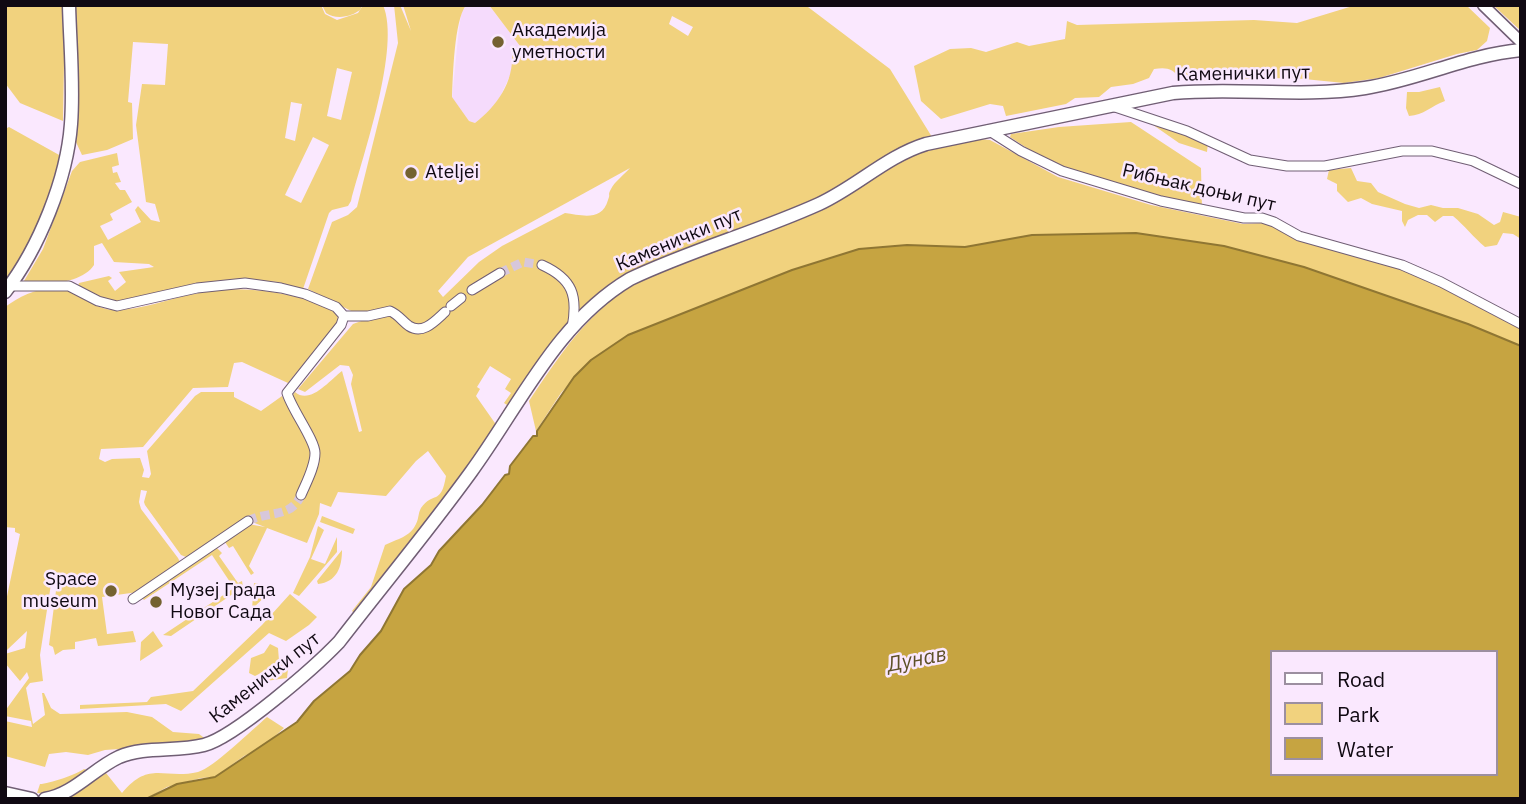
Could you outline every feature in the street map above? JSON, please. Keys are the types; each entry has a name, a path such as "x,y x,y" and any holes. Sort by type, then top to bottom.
{"main road":[{"path":"8,289 45,220 62,176 72,109 69,5"},
{"name":"Каменички пут","path":"45,799 58,796 121,756 199,746 218,740 270,702 326,655 339,642 469,474 572,328 611,290 646,272 819,204 910,149 988,130 1173,93 1205,90 1315,92 1366,88 1486,54 1521,50"},
{"path":"5,793 32,799"}],"street":[{"path":"1483,5 1521,42"},
{"path":"1110,105 1186,131 1250,160 1287,166 1325,166 1402,152 1432,151 1473,161 1521,184"},
{"name":"Рибњак доњи пут","path":"988,130 1021,151 1062,171 1161,201 1244,218 1262,218 1299,236 1402,265 1521,324"},
{"path":"542,265 556,271 572,289 572,328"},
{"path":"472,290 500,273"},
{"path":"8,289 69,286 98,301 117,306 197,288 245,283 305,294 336,306 344,316"},
{"path":"344,316 390,311 410,327 420,329 429,326 461,298"},
{"path":"302,495 315,453 287,393 341,324 344,316"},
{"path":"133,598 247,521"}],"shaded area":[{"path":"466,5 489,5 520,46 512,53 513,69 500,97 491,110 475,123 469,121 452,98 459,27"}],"green space":[{"path":"7,5 65,5 63,121 20,103 5,83"},
{"path":"75,5 321,5 325,14 337,20 358,13 363,5 383,5 387,24 384,73 364,157 348,206 329,213 303,289 278,282 237,279 197,283 112,303 78,287 79,283 109,276 112,278 108,281 115,291 126,282 119,272 154,267 149,264 114,262 102,243 94,246 94,265 81,276 62,282 41,284 24,281 43,249 72,171 80,162 117,153 119,165 112,167 113,173 117,172 121,182 115,183 120,190 125,190 132,202 110,214 113,220 100,226 108,240 141,222 135,210 138,206 151,220 160,222 155,204 146,202 136,125 142,84 165,85 168,44 133,42 128,102 132,103 133,139 107,150 82,155 75,140","holes":["337,68 352,72 341,120 327,116","291,102 302,104 295,141 285,138","313,137 329,145 301,203 285,195"]},
{"path":"322,5 361,5 361,9 349,16 339,17 326,13"},
{"path":"394,5 400,5 411,31 403,5 466,5 457,36 452,97 469,121 475,123 503,92 510,74 512,53 520,46 489,5 808,5 890,69 932,137 836,191 609,288 506,413 503,411 507,405 504,403 511,393 505,389 511,379 490,366 477,387 480,389 476,396 497,426 486,447 355,614 352,611 371,587 385,545 410,532 416,524 421,508 442,491 446,476 428,451 386,496 338,492 331,507 320,503 319,514 307,543 267,528 249,566 254,573 251,575 233,546 229,548 225,542 248,524 265,527 244,519 186,557 181,555 145,505 147,491 141,490 141,509 180,562 138,592 102,597 107,634 133,631 136,642 98,646 96,638 75,642 75,649 63,650 55,655 53,647 49,645 58,575 53,571 40,655 43,681 30,683 26,688 33,724 45,715 44,693 51,708 60,714 127,712 152,717 173,732 199,734 207,740 189,744 105,750 88,755 66,752 49,754 45,767 5,756 5,721 32,727 31,721 5,716 5,711 29,678 27,672 20,681 5,663 5,654 25,648 27,631 5,649 5,606 20,534 15,532 15,528 5,527 5,307 28,294 54,288 76,294 97,306 115,310 212,291 248,289 302,298 337,310 338,322 288,383 242,362 234,363 228,387 193,388 143,447 101,449 99,459 105,462 112,459 140,458 144,470 142,477 149,478 151,474 147,451 201,392 234,392 234,397 261,411 282,396 318,454 292,396 295,392 307,396 313,394 342,371 359,432 362,431 351,384 353,375 349,366 340,365 305,392 298,389 353,324 367,319 308,289 332,222 348,215 357,207 398,43","holes":["672,16 693,27 688,36 669,24","630,168 613,186 601,212 584,216 565,213 502,246 479,262 443,297 438,291 468,257"]},
{"path":"1356,5 1466,5 1490,28 1487,41 1477,50 1379,78 1344,83 1294,78 1190,82 1180,79 1169,69 1158,68 1154,69 1149,78 1133,84 1111,87 1099,97 1075,98 1066,104 1006,116 1003,106 990,104 941,119 921,101 914,66 950,49 971,48 986,52 1017,42 1029,46 1065,39 1067,21 1077,25 1254,20 1297,23"},
{"path":"1493,5 1521,5 1521,31"},
{"path":"1440,87 1445,101 1409,116 1406,108 1407,92"},
{"path":"1146,120 1208,142 1207,152 1179,143"},
{"path":"1131,122 1201,168 1202,209 1060,166 1010,137 1011,134 1059,127"},
{"path":"9,127 61,156 46,206 5,285 5,129"},
{"path":"979,139 990,140 1058,177 1151,205 1243,224 1265,223 1311,244 1401,269 1440,286 1521,329 1521,346 1468,324 1304,267 1032,235 965,247 907,245 859,249 792,270 628,335 591,360 561,393 536,431 529,401 587,323 632,284 914,154"},
{"path":"1351,168 1357,181 1371,183 1378,192 1405,204 1419,208 1431,205 1458,208 1478,214 1494,225 1500,222 1503,212 1521,217 1521,239 1513,234 1503,233 1497,245 1485,247 1453,216 1443,216 1435,222 1427,215 1418,215 1408,220 1405,227 1402,211 1372,204 1361,198 1348,202 1337,191 1337,184 1327,179 1329,170"},
{"path":"322,516 355,529 353,534 320,522"},
{"path":"318,526 324,530 311,559 325,564 337,537 337,552 299,596 293,593 310,557"},
{"path":"217,548 222,553 219,556 238,583 242,581 243,587 171,636 163,635 234,588 212,555 144,600 142,598"},
{"path":"342,550 337,573 330,580 318,584 317,581"},
{"path":"254,583 272,587 252,609"},
{"path":"290,594 317,617 286,641 269,633 181,711 166,704 80,709 80,705 147,702 151,697 193,691 262,625"},
{"path":"153,631 163,646 140,661 141,642"},
{"path":"270,644 278,648 279,661 288,669 287,678 266,681 259,674 255,676 249,673 251,658 264,653"},
{"path":"267,717 284,728 263,747 244,756 215,777 167,787 146,799 68,799 106,773 122,793 132,783 149,774 198,772 223,756"},
{"path":"84,769 89,771 64,787 37,793 40,784"}],"water":[{"name":"Дунав","path":"1136,233 1224,246 1304,267 1468,324 1521,346 1521,799 146,799 177,784 215,777 297,722 314,701 350,671 381,631 404,589 431,565 439,551 482,505 505,475 509,474 510,466 533,436 537,436 537,431 574,377 591,360 628,335 792,270 859,249 907,245 965,247 1032,235"}],"tunnel":[{"path":"500,273 523,262 542,265"},
{"path":"248,521 285,511 297,503 301,495"}],"place":[{"name":"Академија уметности","path":"498,42"},
{"name":"Ateljei","path":"411,173"},
{"name":"Space museum","path":"111,591"},
{"name":"Музеј Града Новог Сада","path":"156,602"}]}
